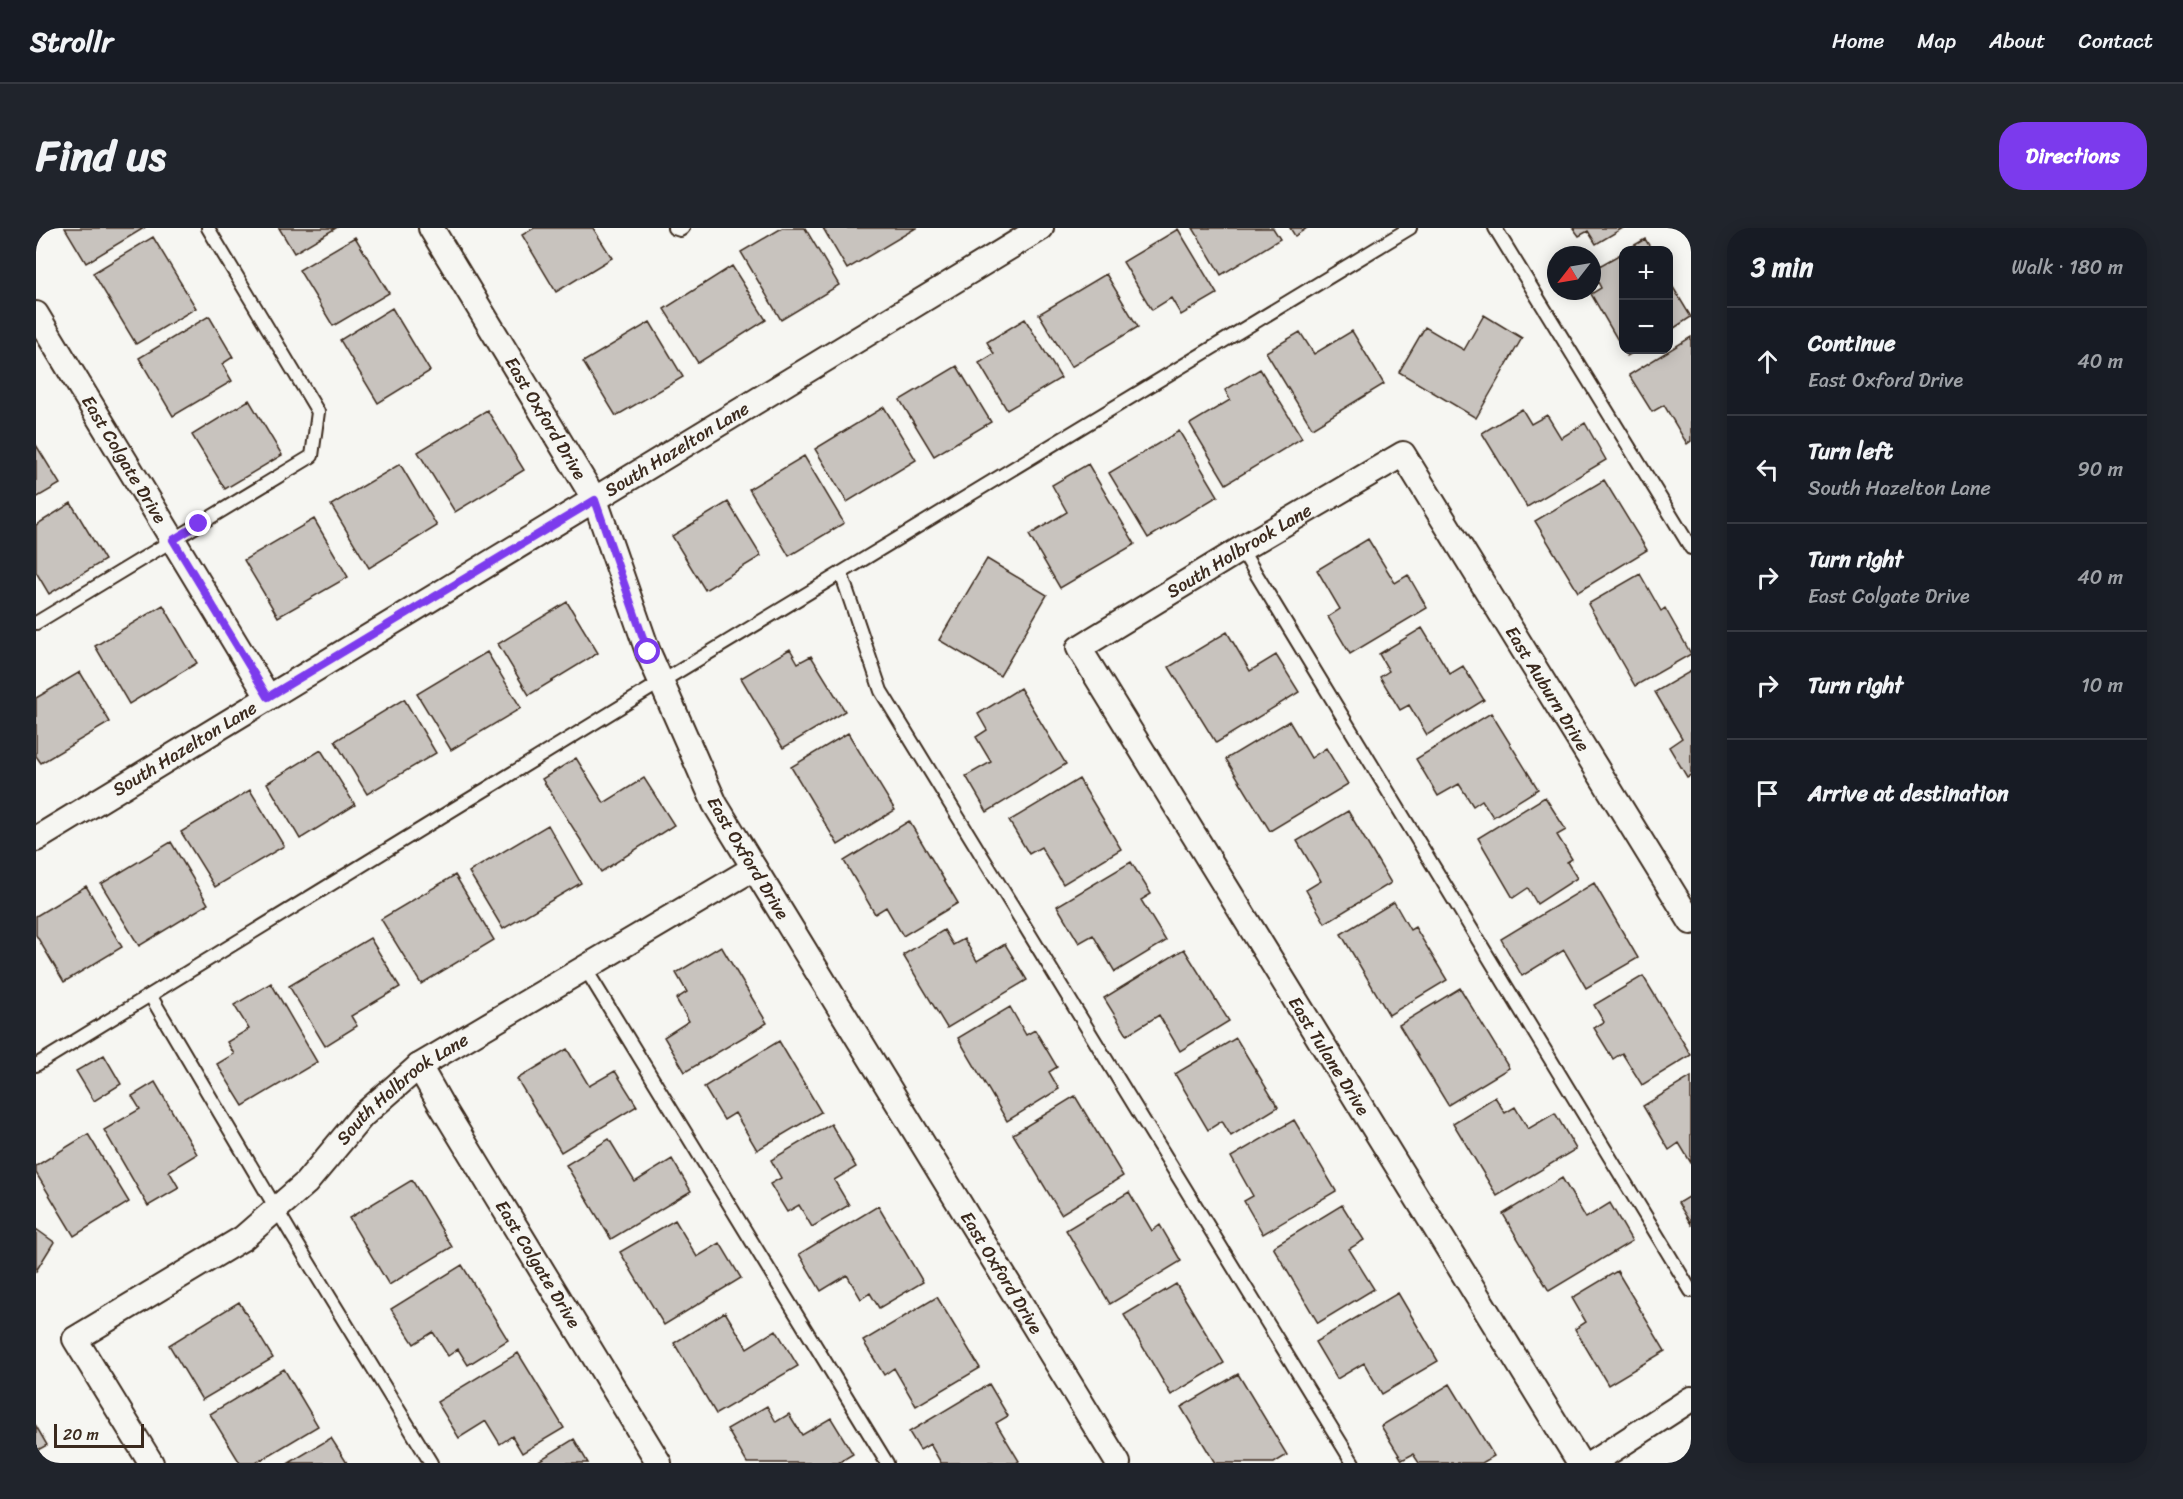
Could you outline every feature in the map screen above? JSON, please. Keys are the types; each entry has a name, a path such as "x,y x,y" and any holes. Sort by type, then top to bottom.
{"street":[{"name":"East Oxford Drive","path":"431,228 595,500 648,652 715,804 1118,1463"},
{"name":"South Hazelton Lane","path":"36,839 1041,228"},
{"name":"East Colgate Drive","path":"36,315 268,697"},
{"name":"South Holbrook Lane","path":"1079,648 1403,454"},
{"name":"East Auburn Drive","path":"1403,454 1691,922"},
{"name":"East Tulane Drive","path":"1079,648 1580,1463"},
{"name":"South Holbrook Lane","path":"151,1463 75,1339 243,1238 306,1183 362,1116 419,1066 754,868"},
{"name":"East Colgate Drive","path":"419,1066 659,1463"},
{"path":"1592,1463 1691,1399"}],"lane":[{"path":"36,623 312,456 318,412 207,228"},
{"path":"674,228 680,230 683,228"},
{"path":"36,1065 661,682 1410,228"},
{"path":"1496,228 1691,548"},
{"path":"1241,549 1691,1291"},
{"path":"841,573 881,691 1353,1463"},
{"path":"585,968 887,1463"},
{"path":"150,995 276,1209 431,1463"}],"building":[{"path":"65,228 144,228 86,263"},
{"path":"279,228 336,228 294,253"},
{"path":"534,228 593,228 612,258 556,292 522,235"},
{"path":"782,228 805,228 839,285 781,320 741,252"},
{"path":"823,228 916,228 847,269"},
{"path":"1193,228 1273,228 1280,239 1221,275"},
{"path":"1290,228 1307,228 1295,236"},
{"path":"1573,228 1623,228 1596,244 1588,231 1579,236"},
{"path":"1178,229 1217,294 1181,315 1171,298 1152,310 1123,262"},
{"path":"153,237 196,308 136,344 93,273"},
{"path":"355,237 389,293 333,326 299,270"},
{"path":"1645,239 1649,246 1633,246"},
{"path":"1619,255 1619,342 1594,300 1601,300 1601,265"},
{"path":"732,266 766,320 698,363 664,309"},
{"path":"1106,274 1138,327 1071,367 1039,314"},
{"path":"1673,287 1691,317 1673,329"},
{"path":"392,308 430,371 378,403 340,340"},
{"path":"1484,315 1522,338 1476,418 1399,372 1425,327 1464,350"},
{"path":"209,316 233,357 222,364 232,381 173,416 139,358"},
{"path":"1025,319 1061,378 1007,410 979,363 994,354 987,342"},
{"path":"650,322 683,377 616,416 583,362"},
{"path":"1352,331 1384,384 1312,428 1266,352 1300,332 1314,354"},
{"path":"1691,337 1691,441 1687,444 1664,405 1652,412 1629,375 1663,354 1673,354 1673,348"},
{"path":"957,366 991,422 934,456 900,400"},
{"path":"1260,369 1302,438 1226,484 1190,424 1230,400 1225,390"},
{"path":"249,400 282,455 225,489 192,435"},
{"path":"884,407 916,460 847,502 815,449"},
{"path":"1522,409 1531,424 1547,415 1561,438 1585,423 1606,460 1527,507 1482,433"},
{"path":"487,410 524,470 455,512 418,452"},
{"path":"1179,431 1218,496 1148,538 1109,473"},
{"path":"36,445 60,484 36,498"},
{"path":"804,456 844,523 789,556 749,489"},
{"path":"400,464 437,526 369,568 331,505"},
{"path":"1088,464 1135,544 1060,588 1029,535 1067,512 1052,485"},
{"path":"1604,480 1647,550 1578,592 1535,521"},
{"path":"728,502 761,556 705,590 672,536"},
{"path":"71,503 105,560 49,594 36,572 36,525"},
{"path":"314,519 348,577 278,617 244,560"},
{"path":"1368,539 1395,583 1408,575 1427,608 1350,654 1328,617 1340,609 1317,570"},
{"path":"987,559 1047,595 1000,676 939,640"},
{"path":"1640,574 1661,611 1665,608 1691,654 1635,686 1588,604"},
{"path":"567,602 598,653 529,695 498,644"},
{"path":"163,605 197,663 129,704 95,646"},
{"path":"1422,628 1450,674 1463,666 1484,700 1427,735 1409,705 1400,710 1380,677 1389,671 1379,654"},
{"path":"1227,632 1250,671 1276,655 1299,692 1216,743 1169,667"},
{"path":"790,649 798,663 811,656 845,711 783,748 741,678"},
{"path":"487,652 521,708 451,750 417,694"},
{"path":"1691,671 1691,775 1687,777 1669,747 1682,738 1655,692"},
{"path":"80,672 110,722 41,763 36,756 36,698"},
{"path":"1020,688 1066,764 987,812 966,776 991,762 976,737 987,730 978,714"},
{"path":"404,699 436,753 367,794 335,741"},
{"path":"1491,713 1538,789 1493,817 1482,800 1473,806 1459,784 1438,796 1416,759"},
{"path":"1289,721 1311,758 1326,748 1348,784 1270,831 1226,759"},
{"path":"848,733 895,810 838,845 791,767"},
{"path":"321,750 355,805 300,839 267,783"},
{"path":"576,758 604,803 644,778 674,825 601,872 542,779"},
{"path":"1079,779 1121,849 1063,884 1041,847 1029,854 1009,821"},
{"path":"250,790 284,846 215,887 181,832"},
{"path":"1545,797 1566,830 1557,835 1572,859 1567,862 1577,878 1537,904 1528,888 1513,898 1478,838"},
{"path":"1348,811 1391,883 1325,923 1306,890 1321,881 1297,841"},
{"path":"909,821 958,903 903,936 886,907 875,914 844,861"},
{"path":"548,825 581,883 503,929 469,872"},
{"path":"171,842 208,904 139,946 101,884"},
{"path":"1131,862 1151,894 1141,900 1166,941 1115,972 1093,935 1079,943 1057,906"},
{"path":"455,875 494,940 421,984 381,919"},
{"path":"1594,883 1638,958 1586,988 1564,950 1522,976 1501,939"},
{"path":"86,886 122,947 64,982 36,935 36,916"},
{"path":"1394,902 1410,930 1415,927 1447,980 1389,1015 1341,934"},
{"path":"944,930 953,945 964,939 977,961 1005,944 1027,980 947,1028 903,955"},
{"path":"370,938 400,987 351,1016 357,1026 325,1046 289,986"},
{"path":"721,946 767,1023 685,1072 664,1037 689,1021 676,999 687,992 676,973"},
{"path":"1184,949 1229,1021 1180,1051 1159,1015 1127,1035 1104,998"},
{"path":"1643,976 1691,1055 1642,1085 1622,1053 1613,1059 1594,1028 1604,1022 1594,1005"},
{"path":"271,983 317,1062 243,1106 217,1064 234,1054 227,1042 249,1029 234,1005"},
{"path":"1460,988 1509,1068 1448,1105 1399,1025"},
{"path":"1010,1007 1026,1035 1035,1030 1057,1067 1049,1072 1059,1089 1007,1121 958,1038"},
{"path":"1236,1038 1278,1107 1231,1136 1222,1121 1208,1130 1175,1074"},
{"path":"779,1041 821,1112 757,1150 735,1113 724,1120 704,1087"},
{"path":"567,1049 589,1086 615,1071 637,1106 561,1152 517,1079"},
{"path":"104,1055 121,1084 94,1101 76,1071"},
{"path":"1691,1077 1691,1163 1679,1143 1669,1150 1643,1106"},
{"path":"155,1082 197,1154 169,1171 179,1188 148,1206 104,1130 140,1109 132,1096"},
{"path":"1075,1096 1123,1176 1061,1214 1013,1134"},
{"path":"1495,1097 1505,1113 1515,1107 1528,1129 1555,1113 1576,1149 1497,1196 1453,1123"},
{"path":"1294,1120 1336,1191 1263,1234 1244,1201 1253,1196 1231,1157"},
{"path":"831,1124 856,1167 834,1180 849,1205 812,1227 799,1205 787,1212 770,1184 781,1178 771,1160"},
{"path":"88,1134 129,1202 74,1236 36,1173 36,1166"},
{"path":"609,1139 635,1182 672,1159 691,1191 611,1239 566,1165"},
{"path":"1562,1178 1586,1218 1610,1203 1632,1241 1549,1291 1503,1214"},
{"path":"412,1180 452,1247 389,1285 349,1218"},
{"path":"1129,1192 1152,1231 1160,1225 1181,1261 1110,1304 1066,1230"},
{"path":"1691,1195 1691,1224 1678,1203"},
{"path":"1342,1205 1364,1240 1349,1249 1374,1289 1318,1323 1273,1247"},
{"path":"878,1206 923,1282 879,1308 870,1293 861,1299 847,1275 821,1291 799,1254"},
{"path":"675,1220 697,1257 720,1243 741,1278 664,1325 620,1252"},
{"path":"36,1229 54,1242 36,1271"},
{"path":"462,1265 508,1340 468,1365 458,1349 448,1356 433,1332 414,1344 391,1309"},
{"path":"1617,1271 1665,1351 1608,1385 1575,1329 1586,1322 1572,1298"},
{"path":"1176,1284 1224,1363 1171,1395 1124,1315"},
{"path":"1398,1293 1438,1361 1382,1394 1364,1363 1337,1379 1315,1342"},
{"path":"937,1297 980,1368 916,1406 894,1368 884,1375 863,1341"},
{"path":"239,1302 273,1358 202,1400 169,1345"},
{"path":"725,1312 747,1348 776,1330 798,1366 716,1414 674,1343"},
{"path":"518,1353 564,1428 522,1453 512,1436 500,1444 486,1421 459,1438 437,1402"},
{"path":"284,1369 318,1426 256,1463 240,1463 210,1414"},
{"path":"1238,1374 1287,1455 1274,1463 1215,1463 1181,1407"},
{"path":"989,1384 1008,1416 996,1423 1019,1461 1016,1463 941,1463 930,1444 920,1450 909,1432"},
{"path":"1450,1384 1494,1456 1482,1463 1419,1463 1413,1454 1402,1460 1381,1426"},
{"path":"767,1406 776,1422 789,1414 802,1435 831,1418 853,1454 838,1463 747,1463 727,1429"},
{"path":"36,1426 47,1445 36,1451"},
{"path":"331,1438 347,1463 289,1463"},
{"path":"574,1439 588,1463 535,1463"}],"route":[{"path":"199,524 173,540 268,697 595,500 648,652"}]}
